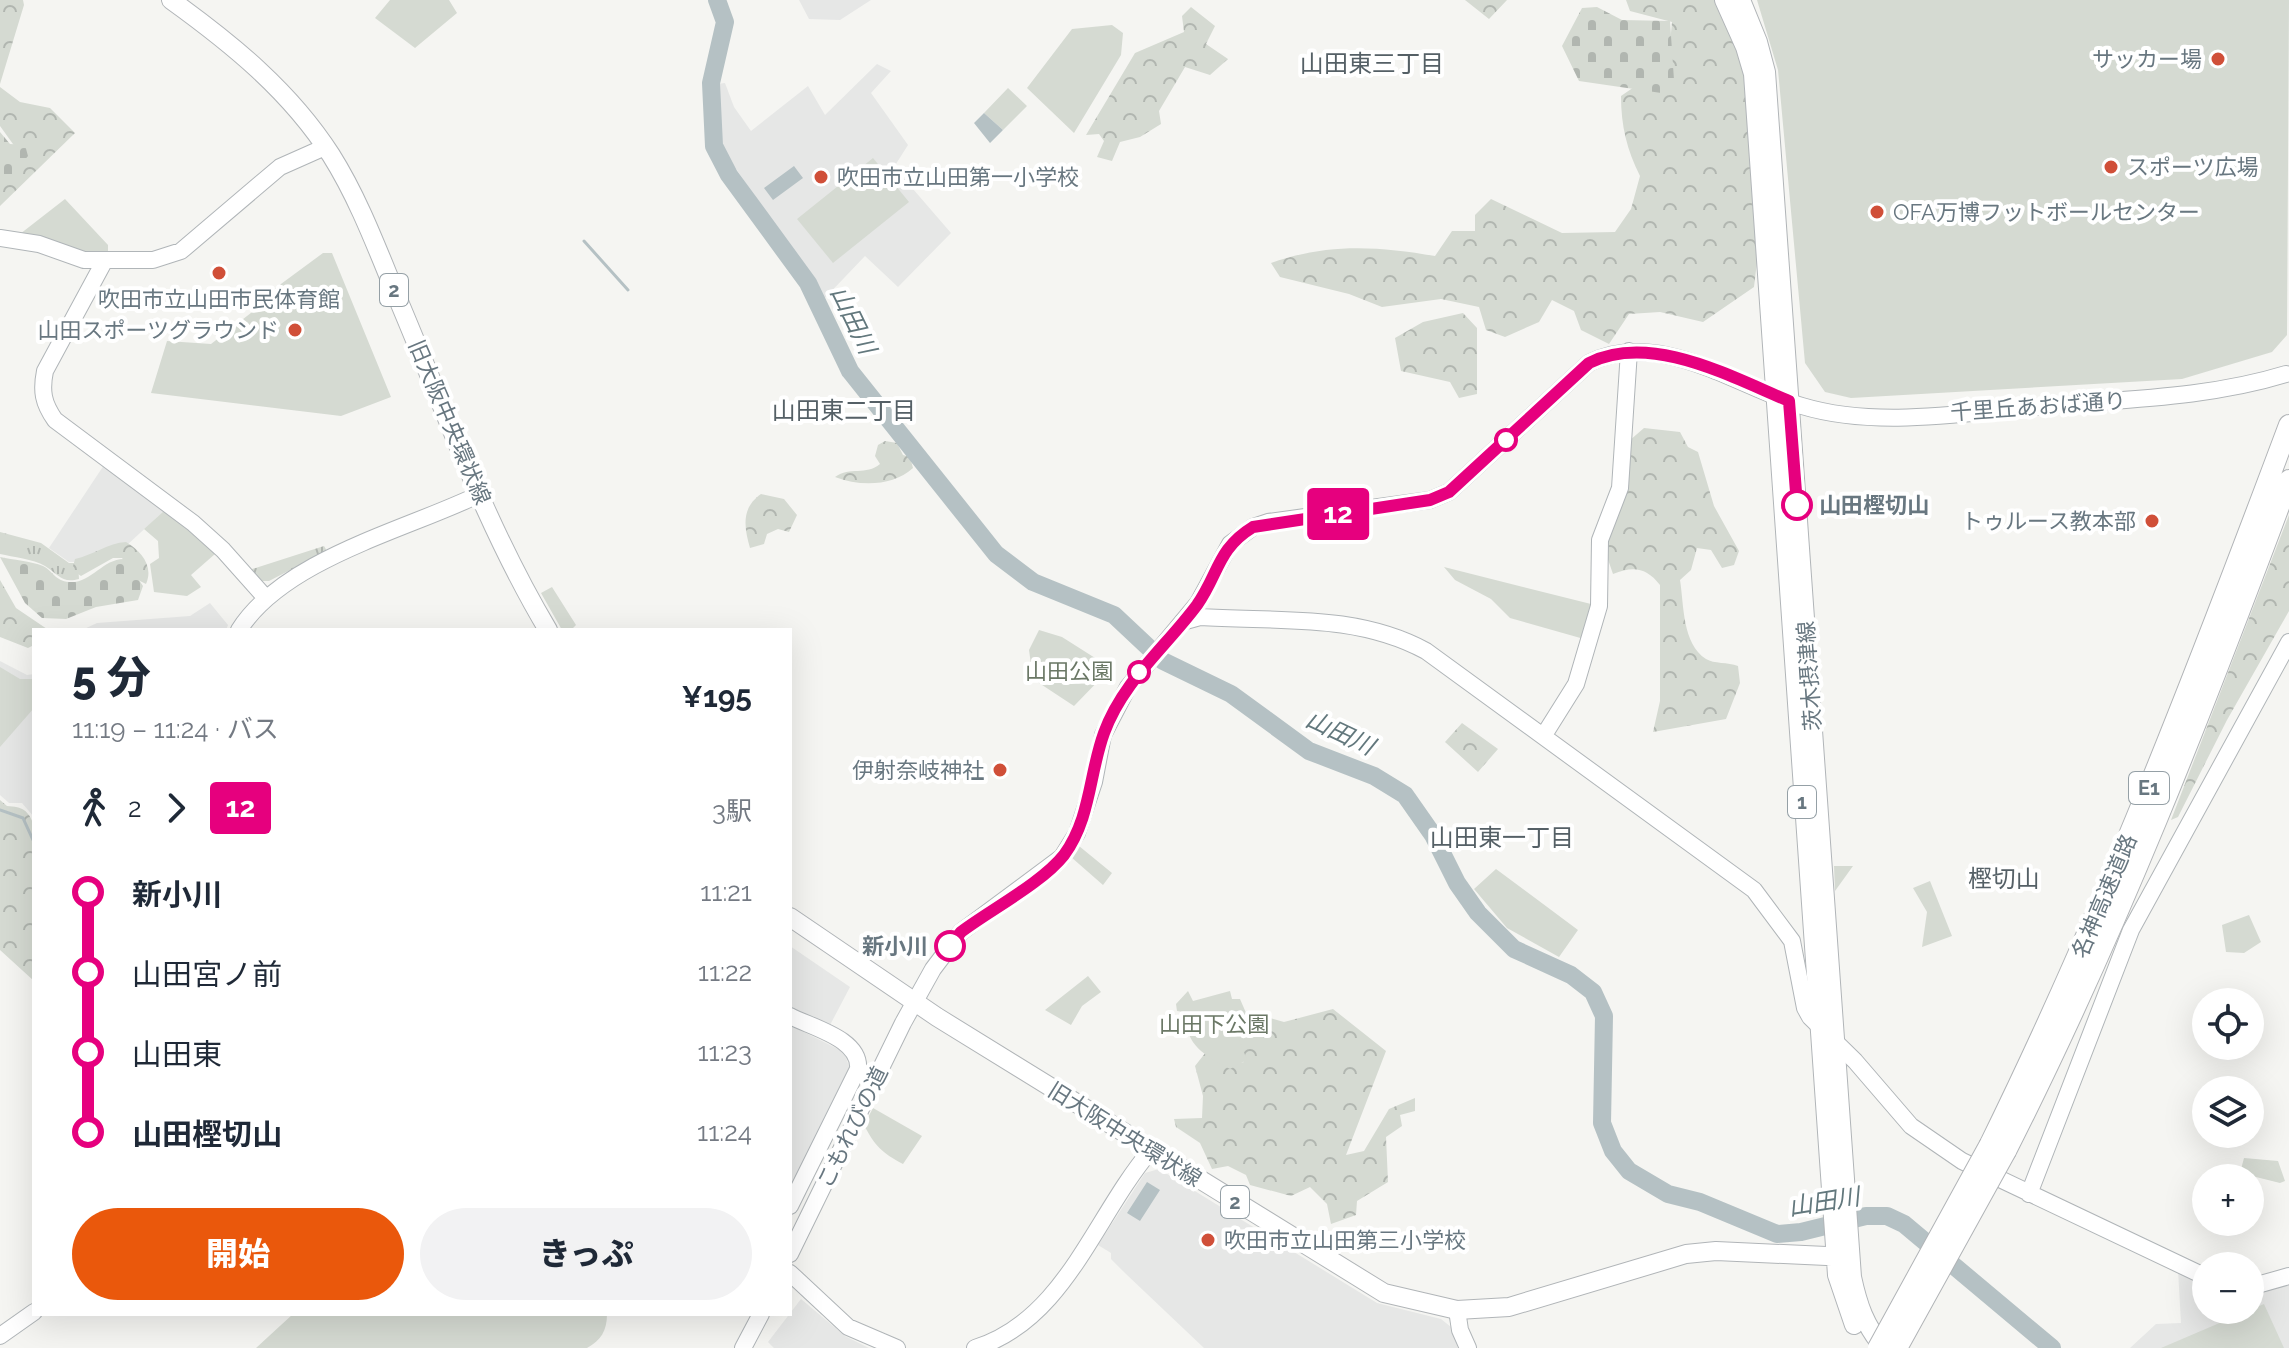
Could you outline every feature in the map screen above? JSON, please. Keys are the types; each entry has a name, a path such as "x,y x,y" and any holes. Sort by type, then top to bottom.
{"highway":[{"name":"名神高速道路","path":"1897,1348 1998,1148 2178,720 2289,425"},
{"name":"名神高速道路","path":"1881,1348 2077,1009 2143,856 2289,480"}],"main road":[{"name":"旧大阪中央環状線","path":"171,0 251,61 325,147 346,181 480,494 547,628"},
{"name":"茨木摂津線","path":"1724,0 1745,47 1753,74 1834,1043 1846,1310 1868,1348"},
{"name":"茨木摂津線","path":"1741,0 1766,72 1782,398 1820,1028 1840,1208"},
{"name":"旧大阪中央環状線","path":"792,918 914,1002 1384,1293 1457,1310 1509,1307 1686,1254 1716,1251 1844,1267"},
{"name":"茨木摂津線","path":"1844,1267 1858,1306 1881,1348"}],"street":[{"path":"0,238 39,244 84,260 153,260 181,251 280,167 325,147"},
{"path":"105,260 45,371 42,388 45,406 55,420 193,523 223,550 265,597"},
{"path":"1544,735 1576,684 1599,606 1600,540 1620,488 1629,351"},
{"name":"千里丘あおば通り","path":"1629,351 1684,361 1803,407 1876,416 1963,412 2231,389 2286,374"},
{"name":"こもれびの道","path":"792,1250 914,1002 961,932 1062,857 1077,833 1094,782 1103,735 1115,710 1145,664 1198,603 1230,544 1268,522 1386,508 1430,500 1449,492 1589,363 1607,354 1629,351"},
{"path":"241,628 265,597 300,573 480,494"},
{"path":"1182,622 1200,617 1340,623 1371,628 1426,651 1754,890 1792,941 1805,1008 1820,1028 1921,1134 1962,1161 2192,1270"},
{"path":"2029,1194 2131,930 2289,642"},
{"path":"792,1017 852,1046 859,1059 858,1069 792,1202"},
{"path":"975,1348 1020,1326 1046,1304 1151,1150"},
{"path":"792,1275 848,1327 897,1348"},
{"path":"2264,1283 2289,1276"},
{"path":"1457,1310 1460,1330 1468,1348"},
{"path":"0,1336 32,1313"},
{"path":"743,1348 760,1316"}],"shaded area":[{"path":"799,0 871,0 840,20 809,19"},
{"name":"吹田市立山田第一小学校","path":"877,64 891,71 871,93 908,145 894,167 951,233 898,287 865,256 824,299 720,145 716,125 717,84 725,83 734,107 751,131 808,86 825,115"},
{"path":"984,113 1003,130 990,143 974,123"},
{"path":"794,166 803,178 773,200 764,188"},
{"path":"104,465 165,510 127,545 83,562 69,562 49,548"},
{"path":"210,603 228,625 227,628 86,628 97,623 190,616"},
{"path":"0,661 27,675 32,674 32,815 22,803 9,803 0,795"},
{"path":"792,947 850,987 829,1027 792,1009"},
{"path":"792,1026 844,1052 850,1069 792,1187"},
{"name":"吹田市立山田第三小学校","path":"1159,1169 1377,1303 1441,1319 1451,1327 1458,1348 1204,1348 1111,1259 1111,1253 1098,1245 1145,1173"},
{"path":"1147,1182 1160,1190 1140,1221 1127,1213"},
{"path":"2178,1270 2192,1277 2192,1324 2264,1324 2264,1289 2289,1283 2289,1348 2130,1348 2156,1324 2181,1323"},
{"path":"801,1299 845,1336 869,1348 774,1348 768,1342 788,1316 792,1316 792,1311"}],"green space":[{"path":"0,0 23,0 24,5 0,84"},
{"path":"390,0 449,0 457,13 415,48 375,18"},
{"path":"1465,0 1507,0 1489,19"},
{"path":"1626,0 1718,0 1747,72 1759,245 1754,287 1703,322 1660,312 1629,314 1609,344 1581,330 1574,311 1552,300 1539,322 1505,337 1486,330 1479,307 1441,299 1382,307 1349,294 1280,277 1271,263 1332,249 1393,250 1435,256 1452,231 1475,231 1475,215 1491,199 1562,233 1615,232 1631,209 1640,176 1626,138 1621,96 1637,85 1666,87 1672,22 1630,11"},
{"path":"1757,0 2289,0 2287,335 2272,352 2182,379 1851,398 1825,392 1805,363 1778,70"},
{"path":"1191,7 1215,26 1206,44 1228,59 1210,75 1185,67 1159,111 1161,124 1140,137 1120,142 1112,161 1097,157 1104,141 1099,134 1086,135 1135,53 1184,32 1182,16"},
{"path":"1597,7 1622,20 1670,21 1675,95 1579,81 1562,46 1582,8"},
{"path":"1112,25 1123,33 1121,55 1074,133 1027,88 1072,29"},
{"path":"0,87 20,102 50,108 75,133 0,206 0,171 18,151 0,126"},
{"path":"1008,88 1027,106 1003,130 984,113"},
{"path":"0,132 10,144 25,145 28,156 0,189"},
{"path":"873,158 909,202 833,263 797,219"},
{"path":"65,199 108,245 108,252 77,251 20,234"},
{"name":"山田スポーツグラウンド","path":"323,253 332,253 391,397 341,416 151,393 167,341 211,344 269,299 266,295"},
{"path":"1463,313 1477,328 1477,394 1459,398 1450,382 1401,371 1395,338 1423,322"},
{"path":"1644,428 1680,432 1688,447 1698,452 1714,506 1739,551 1734,565 1722,568 1711,550 1697,548 1691,570 1680,580 1692,644 1706,659 1738,666 1740,683 1726,719 1653,732 1660,701 1660,585 1639,570 1613,574 1603,545 1629,441"},
{"path":"885,441 897,443 903,455 910,457 913,468 896,478 876,483 835,477 846,472 875,468 880,464 875,456 878,445"},
{"path":"761,494 784,499 797,515 789,532 778,529 767,534 764,544 750,548 746,533 747,512"},
{"path":"165,510 215,554 191,575 201,587 187,596 154,592 150,564 159,558 158,541 144,529"},
{"path":"2289,515 2289,611 2227,720 2178,817 2171,820"},
{"path":"0,532 41,543 69,563 78,563 79,579 64,579 40,564 0,554"},
{"path":"126,542 145,560 148,571 146,584 136,579 122,558 113,558 81,576 72,570 75,559"},
{"path":"324,546 327,551 269,581 261,581 249,570"},
{"path":"0,557 43,566 60,580 69,582 77,582 110,562 125,559 143,586 138,600 96,607 66,619 42,618 25,603"},
{"path":"1444,567 1599,606 1591,641 1510,618 1491,599 1455,580"},
{"path":"0,580 16,608 46,628 32,628 32,646 28,648 0,637"},
{"path":"552,587 576,625 573,628 561,628 541,593"},
{"name":"山田公園","path":"1039,630 1062,637 1103,663 1106,673 1074,706 1033,679 1029,650"},
{"path":"0,667 20,679 32,679 32,710 0,747"},
{"path":"1462,723 1498,749 1478,772 1445,742"},
{"path":"0,800 7,806 24,810 32,820 32,979 0,950"},
{"path":"1079,846 1112,873 1103,885 1071,857"},
{"path":"1834,866 1853,866 1835,891"},
{"path":"1496,869 1578,930 1559,957 1507,928 1474,889"},
{"path":"1930,881 1952,936 1922,947 1927,912 1913,888"},
{"path":"2249,915 2261,942 2244,953 2226,952 2222,925"},
{"path":"1088,976 1101,992 1082,1006 1071,1025 1045,1010"},
{"name":"山田下公園","path":"1188,991 1193,1001 1230,991 1232,999 1240,999 1250,1022 1238,1037 1247,1060 1230,1069 1197,1047 1188,1033 1184,1012 1177,1011 1176,1004"},
{"path":"1333,1009 1386,1051 1346,1155 1364,1151 1389,1109 1415,1098 1415,1111 1400,1115 1402,1126 1386,1137 1388,1182 1357,1201 1356,1215 1331,1224 1327,1204 1310,1187 1291,1196 1250,1185 1246,1175 1228,1166 1212,1169 1200,1143 1176,1127 1174,1119 1202,1118 1203,1096 1195,1066 1206,1052 1229,1066 1244,1062 1236,1047 1234,1013 1248,1012 1284,1022"},
{"path":"873,1108 922,1136 903,1164 880,1148 864,1125"},
{"path":"2244,1158 2278,1161 2285,1181 2280,1183 2264,1179 2264,1164 2242,1164"},
{"path":"2264,1304 2284,1348 2161,1348 2217,1324 2264,1324"},
{"path":"291,1316 607,1316 602,1334 587,1348 256,1348"}],"waterway":[{"name":"山田川","path":"717,0 725,22 711,83 714,146 729,175 808,283 850,371 996,554 1033,582 1114,615 1163,661 1231,694 1309,751 1374,776 1405,795 1433,835 1457,883 1478,913 1514,949 1571,975 1593,992 1604,1016 1602,1123 1613,1151 1629,1171 1668,1194 1700,1202 1777,1234 1801,1232 1866,1216 1887,1216 1904,1224 2052,1348"},
{"path":"584,241 628,290"},
{"path":"0,810 23,818 32,838"}],"bus line":[{"name":"12","path":"950,946 961,932 1062,857 1077,833 1094,782 1103,735 1128,687 1198,603 1230,544 1253,527 1268,522 1386,508 1430,500 1449,492 1465,481 1589,363 1607,354 1629,351 1684,361 1789,401 1797,505"}],"place":[{"name":"サッカー場","path":"2218,59"},
{"name":"スポーツ広場","path":"2111,167"},
{"name":"吹田市立山田第一小学校","path":"821,177"},
{"name":"OFA万博フットボールセンター","path":"1877,212"},
{"name":"吹田市立山田市民体育館","path":"219,273"},
{"name":"山田スポーツグラウンド","path":"295,330"},
{"name":"山田樫切山","path":"1797,505"},
{"name":"トゥルース教本部","path":"2152,521"},
{"name":"伊射奈岐神社","path":"1000,770"},
{"name":"新小川","path":"950,946"},
{"name":"吹田市立山田第三小学校","path":"1208,1240"}],"district":[{"name":"山田東三丁目","path":"1372,64"},
{"name":"山田東二丁目","path":"844,411"},
{"name":"山田東一丁目","path":"1502,838"},
{"name":"樫切山","path":"2004,879"}]}
